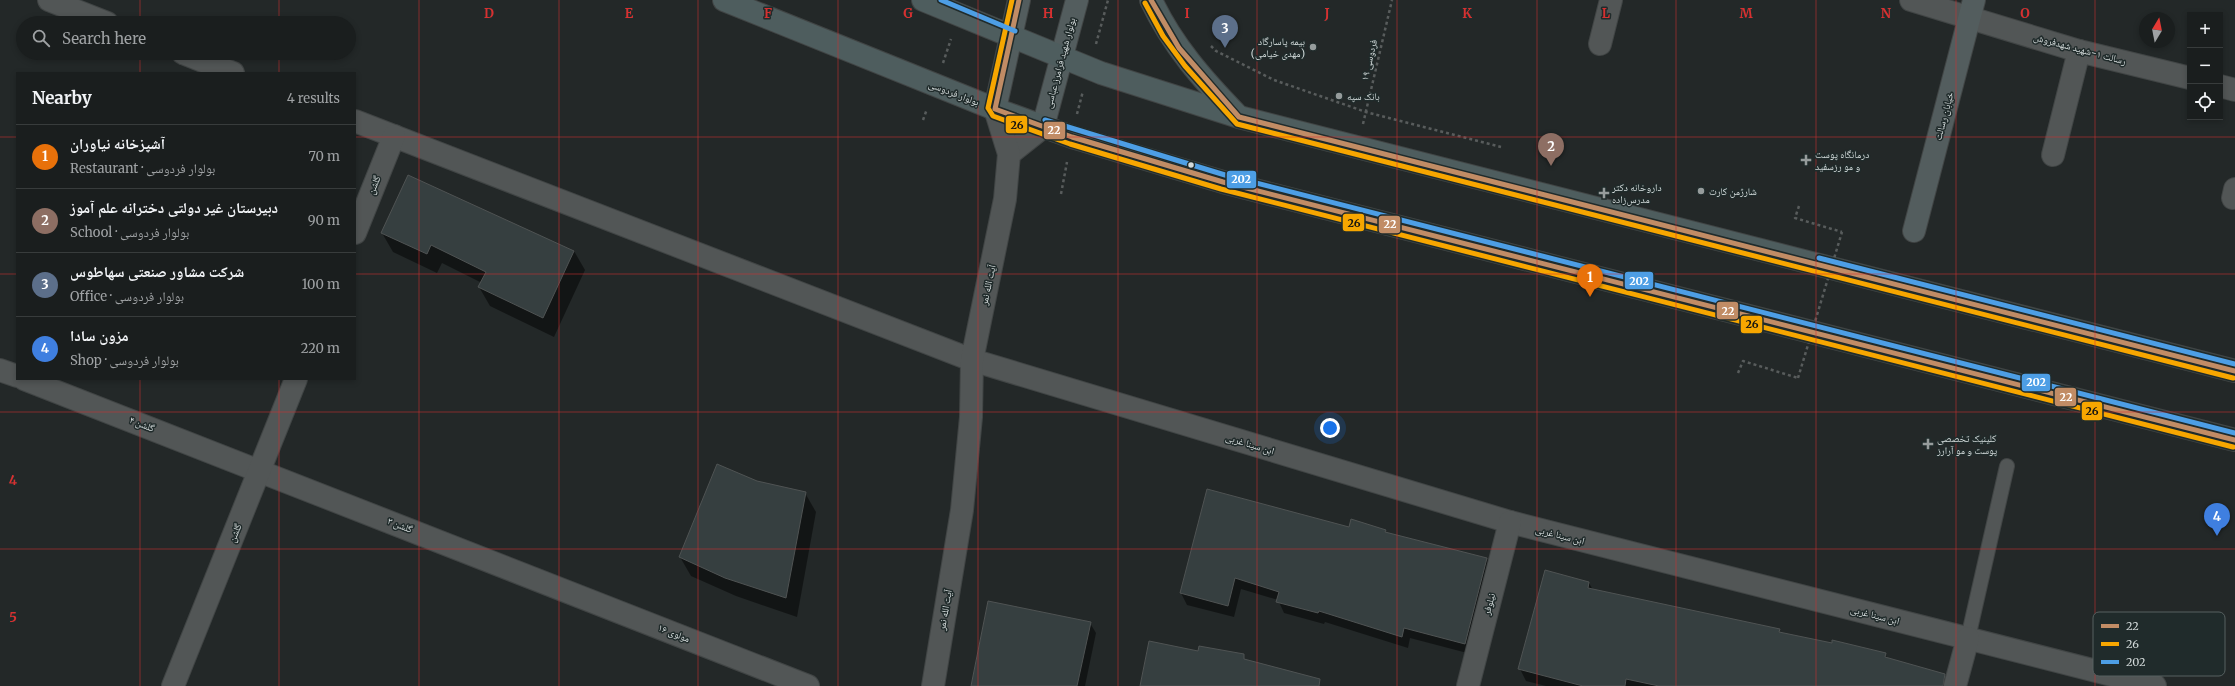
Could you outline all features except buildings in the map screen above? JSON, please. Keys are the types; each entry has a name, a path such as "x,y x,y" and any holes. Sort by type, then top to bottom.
{"main road":[{"name":"بولوار فردوسی","path":"724,0 1043,127 1223,182 2235,440"},
{"path":"923,0 1012,38 1089,68 1239,117 2235,371"},
{"path":"995,109 1012,38 1019,0"},
{"name":"بولوار شهید فرامرز عباسی","path":"1043,127 1077,0"},
{"path":"1151,0 1162,25 1196,72 1239,117"},
{"name":"خیابان رسالت","path":"1914,232 1972,9"}],"street":[{"path":"49,0 89,16"},
{"path":"1600,44 1611,0"},
{"name":"رسالت ۱-شهید شهدفروش","path":"1911,0 1972,9 2079,50 2187,77"},
{"path":"2053,155 2079,50"},
{"path":"200,60 230,72"},
{"path":"2223,87 2235,90"},
{"name":"آیت الله نمر","path":"933,686 962,510 971,417 972,360 1006,199 1009,154 995,109"},
{"name":"ابن سینا غربی","path":"356,121 972,360 1510,522 2093,670"},
{"path":"1009,154 1043,127"},
{"name":"گلشن","path":"356,231 394,136"},
{"path":"0,370 16,376"},
{"name":"گلشن ۴","path":"27,380 260,470"},
{"name":"گلشن","path":"173,686 296,380"},
{"name":"گلشن ۳","path":"260,470 540,580"},
{"name":"نیلوفر","path":"1468,686 1510,522"},
{"name":"مولوی ۱۶","path":"540,580 808,686"},
{"path":"1955,686 1968,638"},
{"name":"ابن سینا غربی","path":"2116,676 2155,686"}],"lane":[{"path":"1968,638 2007,466"}],"path":[{"path":"1061,194 1072,137 1108,0"},
{"name":"فردوسی ۱۹","path":"1359,148 1392,0"},
{"path":"1206,40 1216,51 1274,80 1366,112 1501,147"},
{"path":"1738,373 1743,361 1798,378 1842,232 1795,218 1799,206"}],"transit line":[{"name":"202","path":"941,0 1015,31"},
{"name":"26","path":"1012,0 988,108 993,116 1070,144 1221,189 2233,447"},
{"name":"22","path":"1019,0 995,109 1072,137 1223,182 2235,440"},
{"name":"22","path":"1151,0 1179,48 1239,117 2235,371"},
{"name":"26","path":"1145,3 1163,36 1185,66 1237,124 2233,378"},
{"name":"202","path":"1045,120 1225,175 2235,433"},
{"name":"202","path":"1819,258 2235,364"}],"place":[{"name":"بیمه پاسارگاد (مهدی خیامی)","path":"1313,47"},
{"name":"شرکت مشاور صنعتی سهاطوس","path":"1225,48"},
{"name":"بانک سپه","path":"1339,96"},
{"name":"درمانگاه پوست و مو رزسفید","path":"1806,160"},
{"name":"دبیرستان غیر دولتی دخترانه علم آموز","path":"1551,166"},
{"name":"شارژمن کارت","path":"1701,191"},
{"name":"داروخانه دکتر مدرس‌زاده","path":"1604,193"},
{"name":"آشپزخانه نیاوران","path":"1590,297"},
{"name":"کلینیک تخصصی پوست و مو آرارز","path":"1928,444"},
{"name":"مزون سادا","path":"2217,536"}]}
